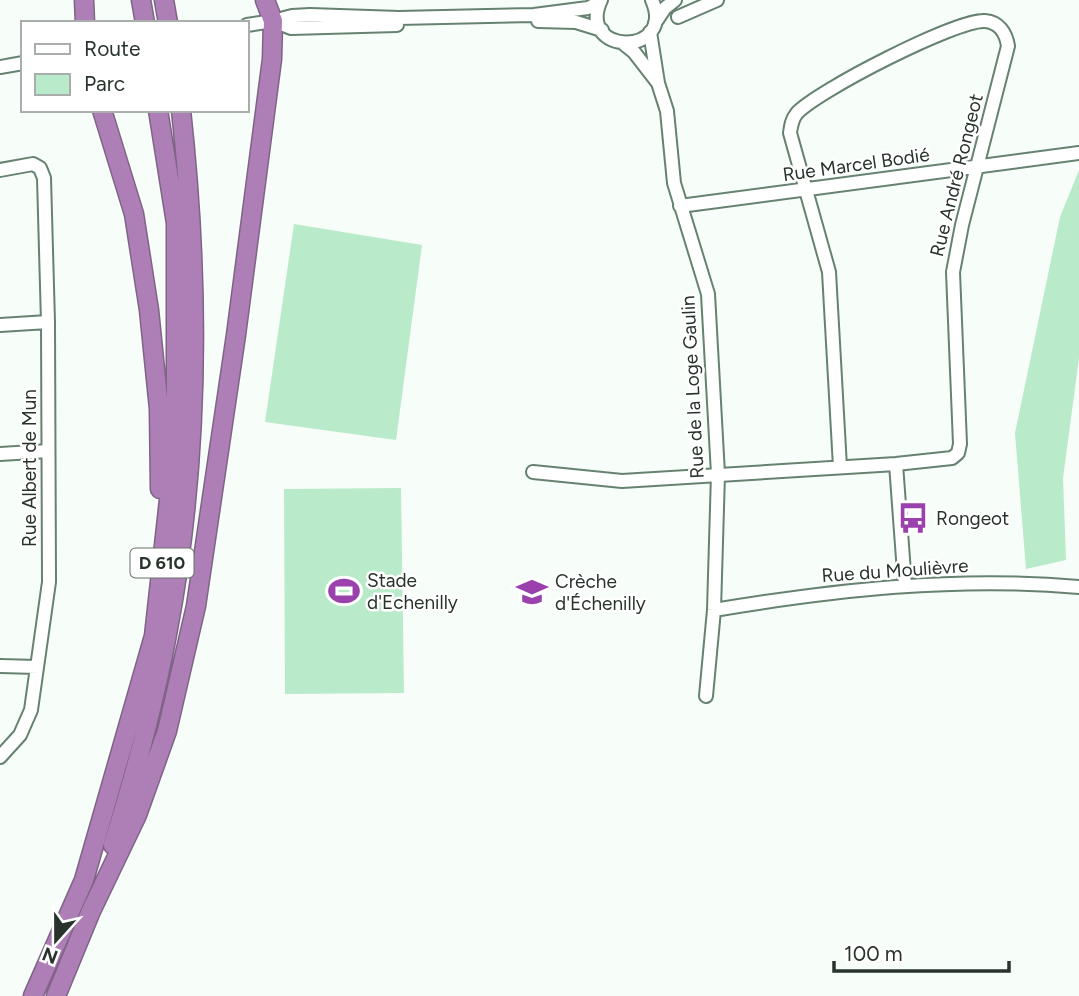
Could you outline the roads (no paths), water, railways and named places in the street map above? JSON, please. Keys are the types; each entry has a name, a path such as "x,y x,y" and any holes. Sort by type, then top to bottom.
{"highway":[{"path":"84,0 85,21"},
{"path":"141,0 145,21"},
{"path":"164,0 168,21"},
{"path":"91,911 137,815 167,731 200,583 272,59 273,21 265,0"},
{"path":"103,112 134,214 149,310 159,409 161,566"},
{"name":"D 610","path":"33,996 84,880 153,636 176,436 176,223 158,112"},
{"name":"D 610","path":"56,996 91,911 143,746 168,628 183,521 193,398 195,299 192,229 181,112"}],"street":[{"name":"Rue de la Loge Gaulin","path":"652,0 655,8 652,28 658,83 667,111 674,183 708,294 718,474 714,610 706,696"},
{"path":"624,44 641,40 665,8 675,0"},
{"path":"678,17 716,0"},
{"path":"248,25 310,15 399,18 534,15 588,8 601,1"},
{"path":"601,1 597,16 602,30"},
{"name":"Rue de la Loge Gaulin","path":"273,21 291,28 576,22 602,30 612,41 624,44 634,52 658,83"},
{"name":"Rue André Rongeot","path":"977,21 995,23 1002,29 1008,46 977,166 953,272 960,444 958,453 952,458 841,467 829,272 790,132 792,121 797,113 881,61 977,21"},
{"path":"0,67 21,63"},
{"name":"Rue Marcel Bodié","path":"680,206 1079,153"},
{"name":"Rue Albert de Mun","path":"0,170 33,164 40,168 44,178 48,322 49,583 31,710 20,735 0,757"},
{"path":"0,325 48,322"},
{"path":"0,454 48,451"},
{"path":"895,464 905,586"},
{"path":"533,472 622,481 841,467"},
{"name":"Rue du Moulièvre","path":"714,610 782,599 905,586 1017,582 1079,587"},
{"path":"0,666 37,667"}],"place":[{"name":"Rongeot","path":"913,518"},
{"name":"Stade d'Echenilly","path":"344,591"},
{"name":"Crèche d'Échenilly","path":"532,592"}]}
